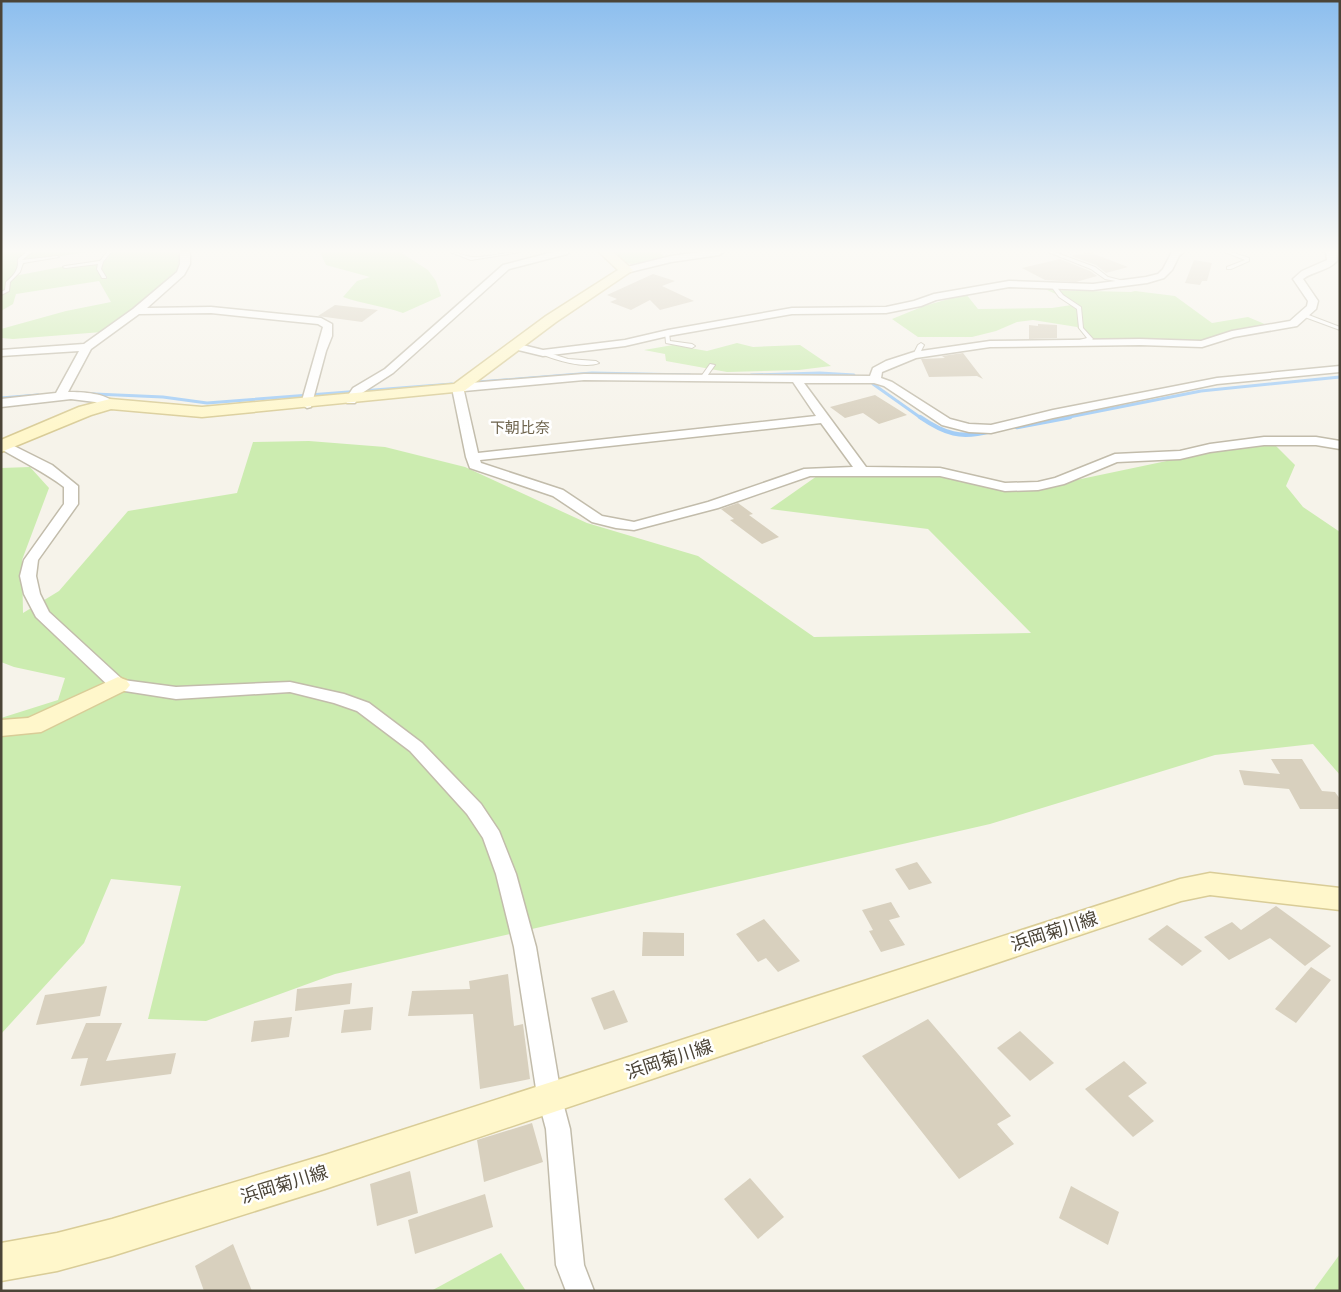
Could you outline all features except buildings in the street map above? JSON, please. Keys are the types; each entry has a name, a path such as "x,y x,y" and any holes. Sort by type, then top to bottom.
{"street":[{"path":"62,394 87,347 135,312"},
{"path":"234,312 321,321 328,326 327,336 320,351 308,399"},
{"path":"353,395 389,371 456,312"},
{"path":"458,388 514,346 564,312"},
{"path":"514,346 543,352 625,342 785,312"},
{"path":"875,380 877,370 918,350 990,344 1140,342 1202,344 1232,334 1293,324 1307,312"},
{"path":"1,353 87,347"},
{"path":"1,403 62,394 102,400 110,404 202,412 308,399 566,378 704,376 875,380 888,384 946,422 969,428 991,429 1053,414 1217,381 1340,369"},
{"path":"796,378 823,419 862,471"},
{"path":"458,388 475,465 558,493 597,519 634,526 713,505 809,472 940,472 1005,487 1038,486 1059,481 1115,458 1180,456 1210,448 1264,441 1316,441 1340,445"},
{"path":"3,446 85,412 110,404"},
{"path":"472,457 823,419"},
{"path":"3,446 47,468 71,486 71,504 31,560 28,576 32,594 42,614 118,686"},
{"path":"1,728 32,726 118,686 176,693 290,687 338,698 363,707 416,747 474,809 492,836 506,874 525,947 549,1095 558,1129 570,1265 580,1291"},
{"name":"浜岡菊川線","path":"1,1262 26,1259 91,1244 148,1228 333,1169 549,1095 637,1070 1180,890 1210,884 1340,899"}],"lane":[{"path":"1074,343 1090,339 1081,328 1079,312"},
{"path":"1304,315 1340,328"},
{"path":"667,333 668,342 692,346"},
{"path":"543,352 567,361 582,364 596,363"},
{"path":"704,376 712,366"}],"green space":[{"path":"61,312 127,312 102,332 13,339 1,338 1,329"},
{"path":"909,312 1197,312 1212,323 1248,317 1267,325 1222,333 1207,341 1089,341 1077,327 1033,320 1017,322 996,331 972,337 918,337 892,319"},
{"path":"737,343 753,347 800,345 831,366 799,370 727,372 666,361 665,354 644,350 673,345 707,351"},
{"path":"309,441 385,447 465,467 587,523 698,556 814,637 1031,633 928,529 770,509 817,476 890,474 953,477 1019,492 1219,450 1273,443 1295,465 1286,486 1303,507 1340,532 1340,775 1313,744 1215,755 990,824 335,974 206,1021 148,1019 181,886 111,879 84,943 1,1034 1,718 58,700 65,678 14,667 1,662 1,468 30,467 49,488 22,560 23,613 59,591 128,511 237,493 253,442"},
{"path":"501,1253 526,1291 431,1291"},
{"path":"1340,1254 1340,1291 1313,1291"}],"waterway":[{"path":"478,382 592,373 690,375"},
{"path":"751,375 820,373 854,375"},
{"path":"1064,418 1201,391 1340,377"},
{"path":"72,393 163,397 207,403 452,384"},
{"path":"873,384 921,418"},
{"path":"1,398 38,395"},
{"path":"920,417 945,431 962,435 991,431"},
{"path":"1017,427 1070,417"}],"district":[{"name":"下朝比奈","path":"520,428"}]}
